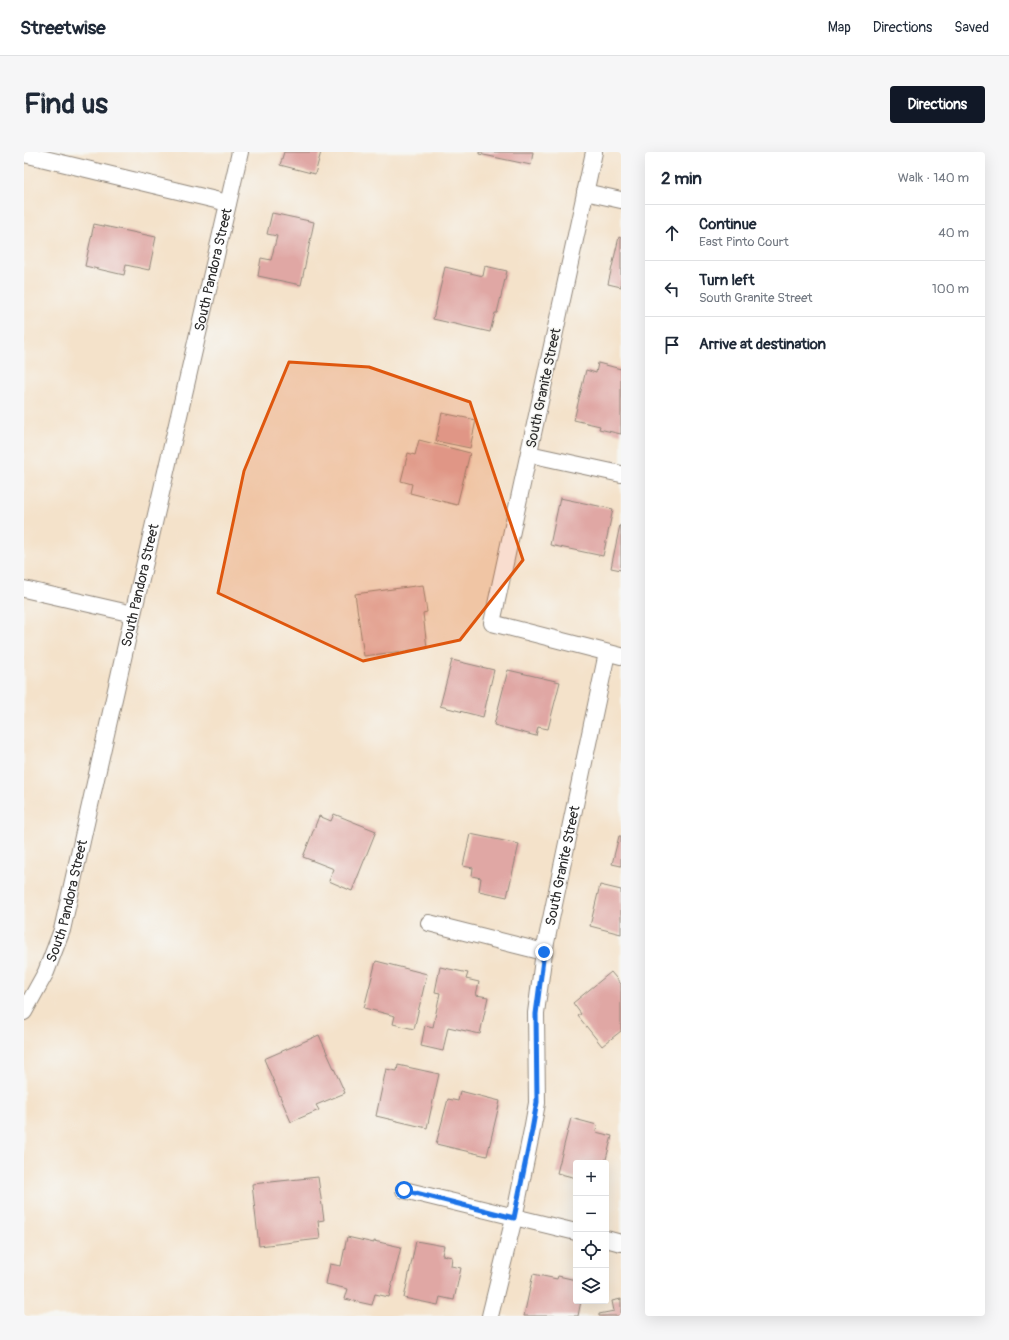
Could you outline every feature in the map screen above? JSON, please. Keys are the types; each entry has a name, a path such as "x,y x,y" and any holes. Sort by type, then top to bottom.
{"street":[{"name":"South Pandora Street","path":"24,1012 46,972 62,930 133,614 240,152"},
{"name":"South Granite Street","path":"490,1316 514,1218 537,1102 536,1014 544,952 614,654 492,623 594,152"},
{"path":"24,154 228,203"},
{"path":"585,192 621,200"},
{"path":"529,454 621,474"},
{"path":"24,589 133,614"},
{"path":"429,923 544,952"},
{"path":"404,1190 573,1231"},
{"path":"609,1240 621,1243"}],"highlighted area":[{"path":"289,362 369,367 470,402 523,560 460,640 363,661 218,593 244,471"}],"building":[{"path":"284,152 321,152 315,174 280,165"},
{"path":"479,152 533,152 531,165 479,154"},
{"path":"272,213 314,222 301,285 258,276 261,258 271,260 277,236 267,234"},
{"path":"94,224 156,237 149,270 126,265 124,275 85,266"},
{"path":"619,237 621,238 621,287 608,284"},
{"path":"485,266 507,271 497,313 495,313 490,332 433,319 445,267 483,276"},
{"path":"598,363 621,369 621,434 599,429 600,426 574,420 586,370 596,373"},
{"path":"442,413 476,420 470,448 436,441"},
{"path":"419,440 470,453 457,505 410,493 412,484 401,481 408,453 415,455"},
{"path":"560,498 613,509 603,556 550,545"},
{"path":"621,525 621,570 611,568"},
{"path":"423,585 427,612 423,613 427,648 364,656 355,594"},
{"path":"452,660 494,670 483,717 440,706"},
{"path":"508,670 560,682 548,729 538,727 536,736 494,725"},
{"path":"334,814 376,831 352,891 329,881 334,869 303,857 319,816 331,821"},
{"path":"470,834 519,844 507,897 479,891 481,878 472,876 473,868 463,866"},
{"path":"619,836 621,836 621,866 612,864"},
{"path":"600,885 621,890 621,934 590,926"},
{"path":"376,961 427,974 414,1029 393,1024 395,1016 364,1008"},
{"path":"440,967 468,973 466,979 479,982 476,995 488,997 480,1034 448,1027 443,1051 421,1046 425,1025 433,1027 440,993 435,992"},
{"path":"611,972 621,984 621,1031 602,1046 578,1016 581,1014 573,1003"},
{"path":"319,1035 345,1093 316,1105 319,1110 291,1122 264,1059"},
{"path":"398,1065 439,1074 427,1128 376,1116 386,1069 397,1071"},
{"path":"460,1091 500,1101 487,1156 436,1144 448,1099 458,1101"},
{"path":"571,1118 597,1125 596,1132 612,1136 606,1160 573,1160 573,1177 557,1173"},
{"path":"318,1177 324,1220 318,1221 320,1239 259,1246 252,1184"},
{"path":"347,1237 401,1247 389,1297 375,1294 372,1305 345,1299 348,1289 326,1284 330,1264 341,1266"},
{"path":"416,1241 444,1246 442,1255 452,1257 451,1266 461,1268 454,1300 440,1297 438,1305 404,1298"},
{"path":"533,1274 557,1279 558,1276 573,1279 573,1304 580,1304 578,1316 524,1316"},
{"path":"621,1299 621,1316 599,1316 599,1314 614,1311 612,1301"}],"route":[{"path":"404,1190 514,1218 537,1102 536,1014 544,952"}]}
